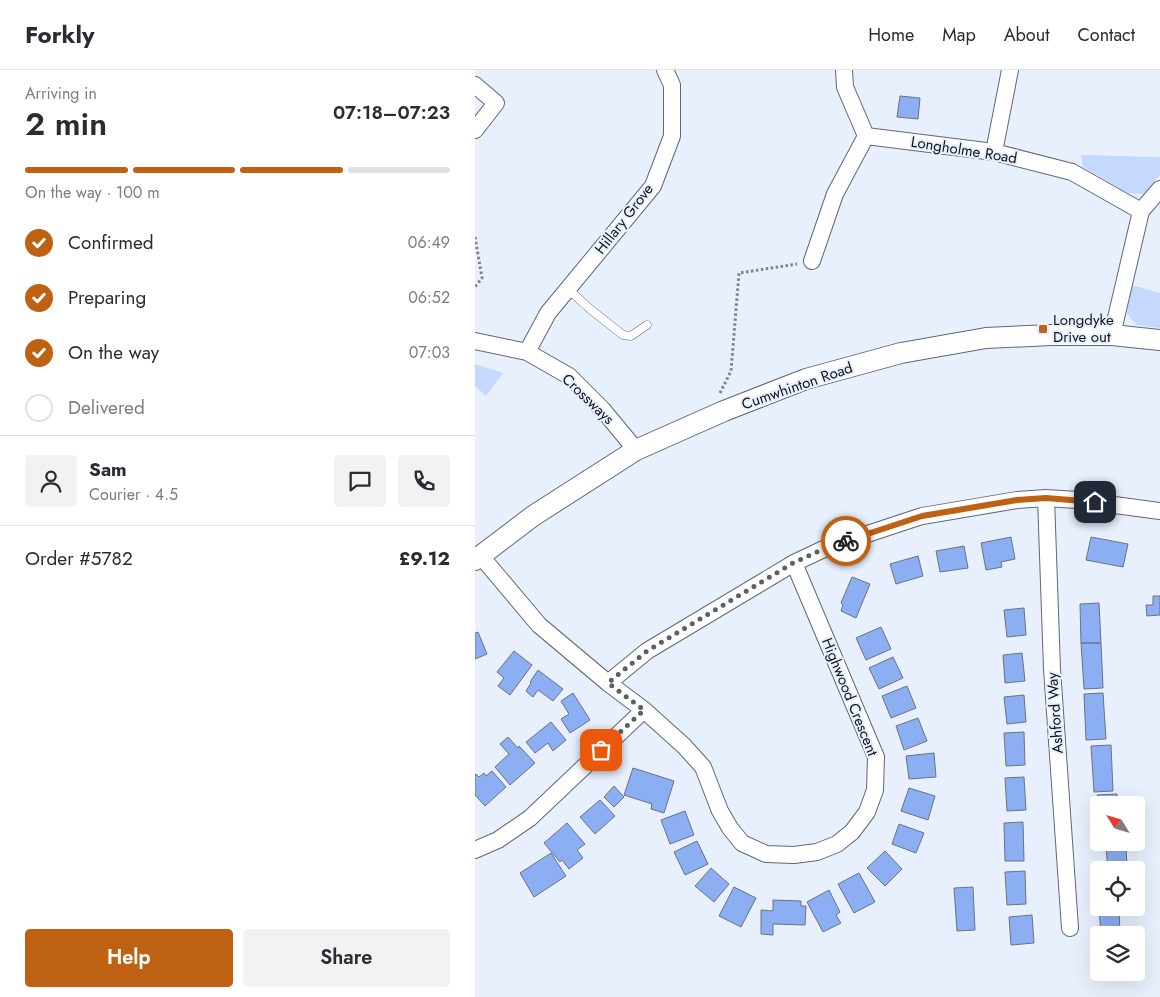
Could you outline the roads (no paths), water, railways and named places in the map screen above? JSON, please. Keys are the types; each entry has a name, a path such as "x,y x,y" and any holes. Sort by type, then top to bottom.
{"street":[{"name":"Hillary Grove","path":"527,352 548,313 653,186 672,136 672,86 665,70"},
{"path":"812,261 835,194 866,136 845,87 844,70"},
{"path":"995,152 1010,70"},
{"path":"475,85 496,103 475,130"},
{"name":"Longholme Road","path":"866,136 995,152 1072,172 1141,211"},
{"path":"1112,335 1141,211 1160,189"},
{"name":"Cumwhinton Road","path":"478,558 533,516 636,450 708,418 806,379 901,353 986,338 1112,335 1160,340"},
{"name":"Crossways","path":"475,341 527,352 569,376 603,410 636,450"},
{"path":"608,683 647,651 793,563 828,547 922,516 1017,500 1046,498 1077,500 1160,511"},
{"name":"Ashford Way","path":"1046,498 1052,670 1071,928"},
{"name":"Highwood Crescent","path":"478,558 539,625 608,683 644,710 684,746 703,767 720,811 730,828 742,842 766,854 793,855 817,852 837,844 853,832 867,812 875,790 876,757 793,563"},
{"path":"475,850 497,840 530,818 644,710"}],"lane":[{"path":"568,289 590,310 623,335 631,336 647,325"}],"place":[{"name":"Longdyke Drive out","path":"1043,329"}]}
